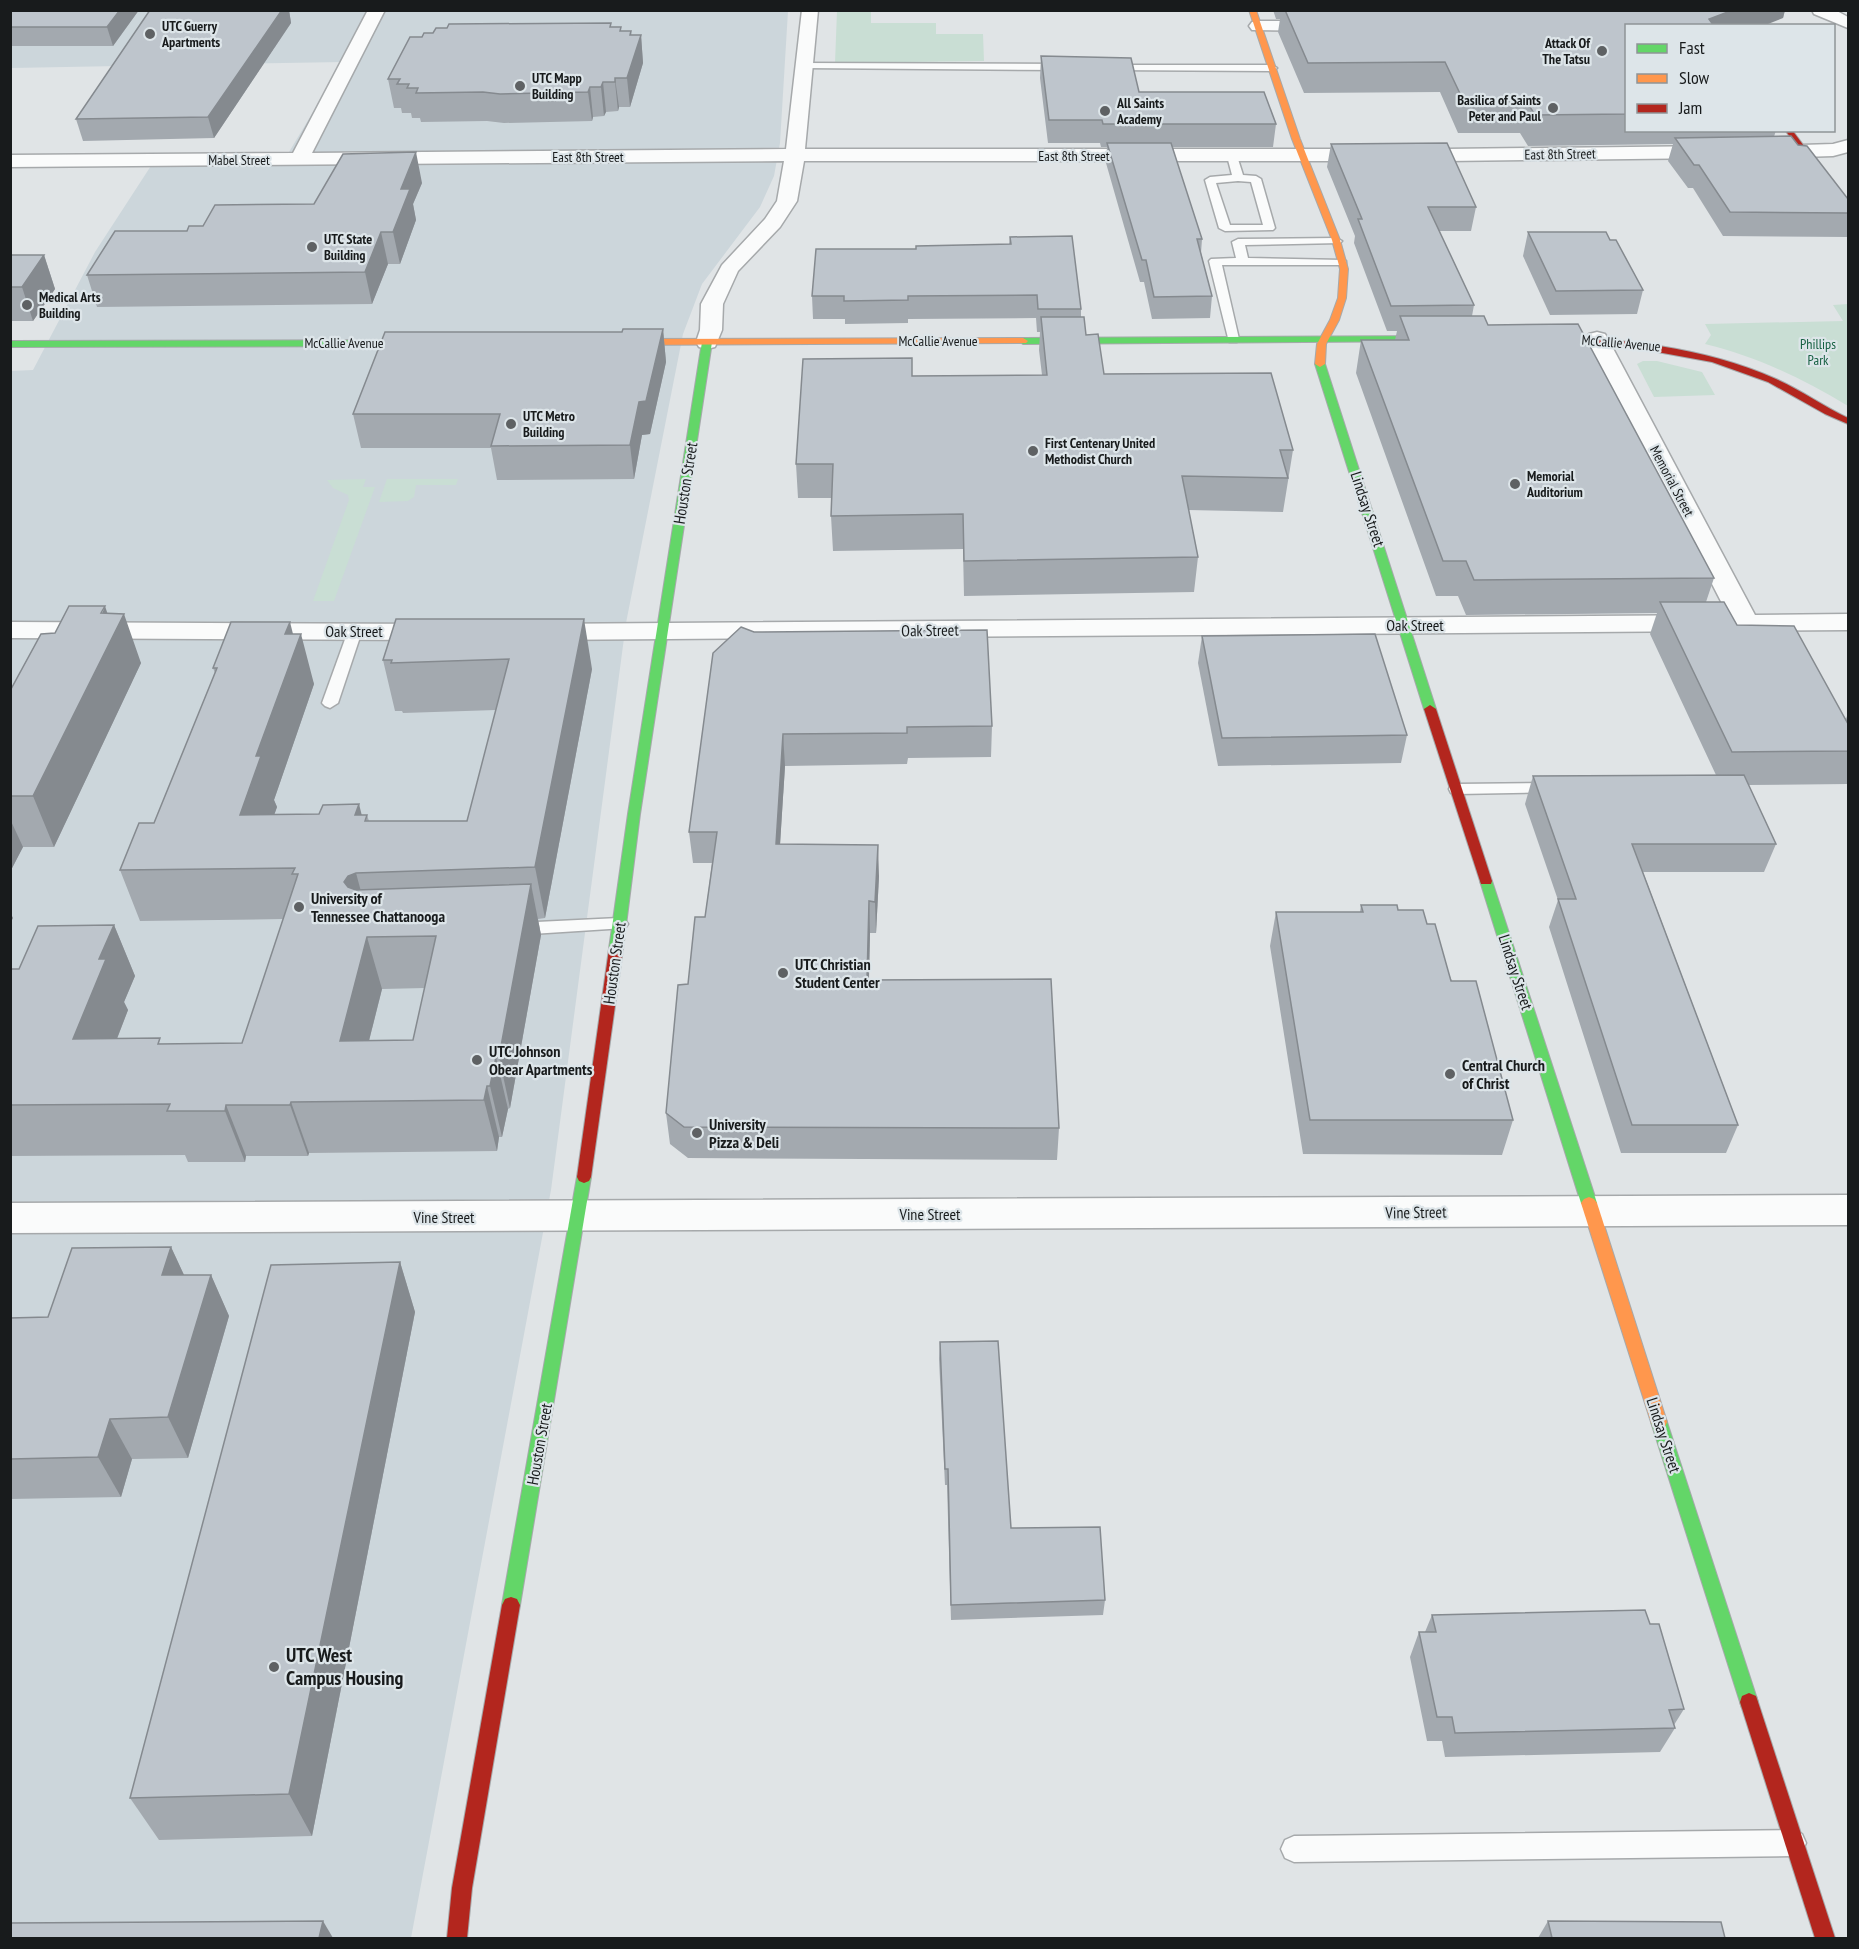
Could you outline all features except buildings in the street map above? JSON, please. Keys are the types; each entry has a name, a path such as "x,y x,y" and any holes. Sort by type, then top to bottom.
{"street":[{"path":"299,159 377,10"},
{"name":"Houston Street","path":"457,1938 462,1888 579,1217 619,924 707,342 711,330 712,304 729,269 773,223 787,201 792,183 810,10"},
{"path":"1820,10 1848,23"},
{"path":"1255,18 1341,26"},
{"name":"Lindsay Street","path":"1255,18 1302,156 1336,241 1342,263 1344,286 1337,315 1322,339 1318,358 1825,1938"},
{"path":"1789,132 1845,202"},
{"name":"East 8th Street","path":"299,159 1804,152 1833,150 1848,146"},
{"name":"Mabel Street","path":"10,161 299,159"},
{"name":"McCallie Avenue","path":"605,342 1449,339"},
{"name":"McCallie Avenue","path":"1531,339 1597,339 1658,345 1714,359 1773,381 1848,421"},
{"name":"Memorial Street","path":"1597,339 1767,629"},
{"name":"McCallie Avenue","path":"10,345 440,342"},
{"name":"Oak Street","path":"511,632 1405,626 1767,629 1848,622"},
{"name":"Oak Street","path":"10,630 466,632"},
{"name":"Vine Street","path":"10,1218 1848,1210"}],"lane":[{"path":"804,65 1080,67"},
{"path":"1092,67 1272,68"},
{"path":"1232,156 1238,178"},
{"path":"1238,178 1256,179 1269,228 1225,228 1210,180 1238,178"},
{"path":"1243,261 1238,242 1336,241"},
{"path":"1233,339 1215,261 1342,263"},
{"path":"330,703 355,631"},
{"path":"1457,789 1575,788"},
{"path":"494,929 619,924"},
{"path":"1294,1849 1795,1843"}],"shaded area":[{"name":"University of Tennessee Chattanooga","path":"11,11 788,11 780,143 774,176 760,207 702,284 683,334 626,623 551,1190 411,1938 11,1938 10,371 33,370 95,252 158,155 289,152 343,62 11,68"}],"green space":[{"path":"837,11 871,11 871,23 936,23 936,34 983,34 984,61 835,63"},
{"name":"Phillips Park","path":"1848,304 1848,406 1780,370 1743,355 1705,344 1711,335 1705,324 1843,321 1833,305"},
{"path":"1643,361 1657,361 1702,372 1715,395 1654,397 1637,364"},
{"path":"366,479 363,487 375,487 334,601 313,601 349,500 348,495 333,488 327,480"},
{"path":"387,479 458,479 456,485 416,485 414,497 408,501 379,502"}],"traffic: fast":[{"path":"1023,341 1440,339"},
{"path":"616,949 634,814 707,342"},
{"path":"10,344 426,343"},
{"path":"1320,364 1430,709"},
{"path":"1486,881 1589,1203"},
{"path":"511,1605 584,1177"},
{"path":"1659,1422 1749,1702"}],"traffic: slow":[{"path":"1252,10 1296,139 1336,240 1344,269 1342,298 1334,320 1321,344 1320,364"},
{"path":"618,342 1023,341"},
{"path":"1589,1203 1659,1422"}],"traffic: jam":[{"path":"1790,132 1848,210"},
{"path":"1542,339 1630,344 1716,360 1771,380 1848,421"},
{"path":"1430,709 1486,881"},
{"path":"584,1177 616,949"},
{"path":"457,1938 462,1888 511,1605"},
{"path":"1749,1702 1825,1938"}],"place":[{"name":"UTC Guerry Apartments","path":"150,34"},
{"name":"Attack Of The Tatsu","path":"1602,51"},
{"name":"UTC Mapp Building","path":"520,86"},
{"name":"Basilica of Saints Peter and Paul","path":"1553,108"},
{"name":"All Saints Academy","path":"1105,111"},
{"name":"UTC State Building","path":"312,247"},
{"name":"Medical Arts Building","path":"27,305"},
{"name":"UTC Metro Building","path":"511,424"},
{"name":"First Centenary United Methodist Church","path":"1033,451"},
{"name":"Memorial Auditorium","path":"1515,484"},
{"name":"University of Tennessee Chattanooga","path":"299,907"},
{"name":"UTC Christian Student Center","path":"783,973"},
{"name":"UTC Johnson Obear Apartments","path":"477,1060"},
{"name":"Central Church of Christ","path":"1450,1074"},
{"name":"University Pizza & Deli","path":"697,1133"},
{"name":"UTC West Campus Housing","path":"274,1667"}]}
